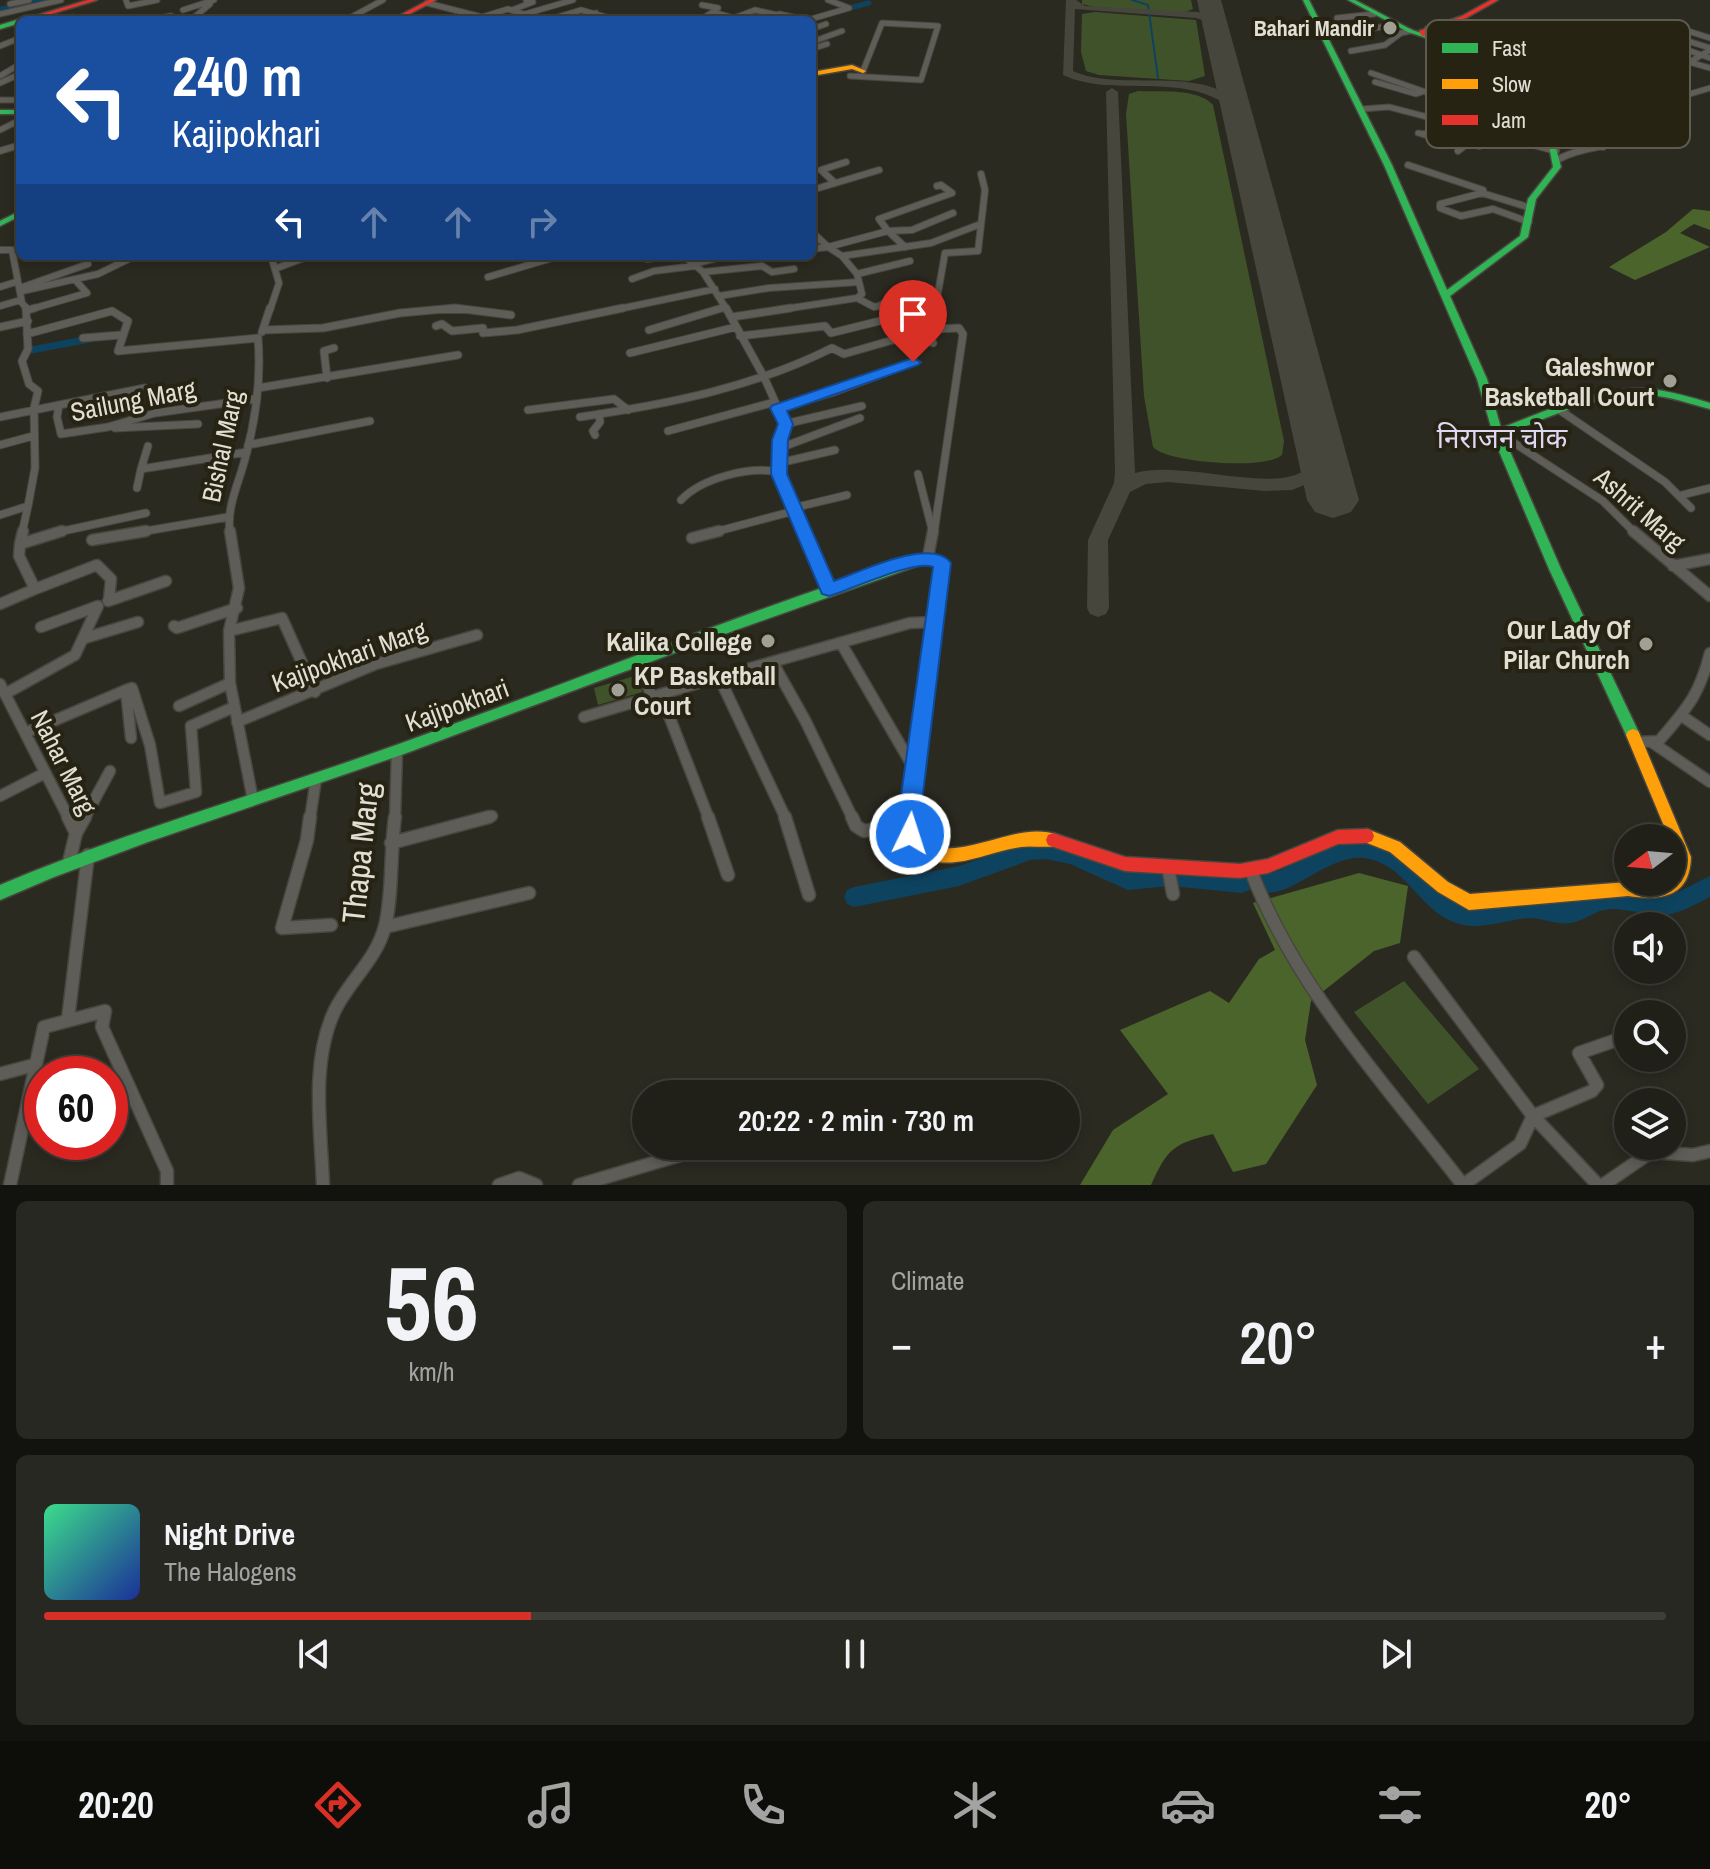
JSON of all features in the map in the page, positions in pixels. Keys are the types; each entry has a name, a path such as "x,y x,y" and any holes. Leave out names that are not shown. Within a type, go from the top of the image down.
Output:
{"main road":[{"path":"27,16 94,0"},
{"path":"928,557 942,563 910,822 916,850 928,857 971,855 1037,838 1060,841 1111,861 1139,867 1251,871 1285,861 1311,845 1333,838 1369,836 1398,851 1454,896 1469,902 1628,889 1650,892 1667,889 1679,880 1685,869 1684,857 1637,742 1555,569 1499,433 1482,379 1362,109 1306,0"},
{"path":"1351,0 1410,31 1426,32"},
{"path":"1456,20 1495,0"},
{"path":"402,16 430,2"},
{"path":"816,75 859,70"},
{"path":"1444,296 1524,237 1532,199 1557,167 1553,148"},
{"path":"1499,433 1591,396 1637,389 1667,392 1710,406"},
{"name":"Kajipokhari","path":"0,893 88,855 397,751 829,590 928,557"}],"street":[{"path":"10,4 29,0"},
{"path":"25,16 61,0"},
{"path":"126,0 128,6 157,0"},
{"path":"183,10 215,0"},
{"path":"196,16 215,0"},
{"path":"353,16 383,0"},
{"path":"486,16 533,2 526,0"},
{"path":"523,15 573,0"},
{"path":"816,17 849,8 828,0"},
{"path":"430,2 478,16"},
{"path":"775,16 790,4"},
{"path":"702,5 718,8 706,16"},
{"path":"499,6 527,16"},
{"path":"557,16 576,10 605,16"},
{"path":"739,16 755,10 788,16"},
{"path":"713,12 727,16"},
{"path":"589,16 596,13"},
{"path":"1337,18 1360,18 1374,14"},
{"path":"882,23 938,26 921,80 859,70 882,23"},
{"path":"816,28 826,24"},
{"path":"1367,29 1396,25"},
{"path":"816,39 842,31"},
{"path":"1351,51 1385,45 1401,33 1410,31"},
{"path":"1690,32 1710,38"},
{"path":"816,39 827,44 816,48"},
{"path":"1690,42 1710,49"},
{"path":"1690,61 1710,49"},
{"path":"1690,51 1710,58"},
{"path":"1690,62 1710,68"},
{"path":"1371,73 1418,87 1422,92"},
{"path":"1375,82 1416,94 1426,93"},
{"path":"1690,94 1710,88"},
{"path":"1362,109 1389,107 1426,117"},
{"path":"1418,133 1426,135"},
{"path":"1458,151 1462,148"},
{"path":"1531,148 1557,156 1606,148"},
{"path":"835,183 821,170 846,162"},
{"path":"1408,165 1466,183 1483,190 1482,193"},
{"path":"816,188 879,170"},
{"path":"928,557 934,548 963,334 959,328 936,329 932,324 945,253 978,251 985,190 981,174"},
{"path":"905,247 879,219 952,193 941,185 937,186"},
{"path":"1529,222 1493,209 1461,216 1440,208 1440,204 1482,193 1531,208"},
{"path":"816,248 858,236 888,231 895,233 927,225 953,213"},
{"path":"842,256 939,241 978,225"},
{"path":"732,317 857,298 862,294 858,278 842,256 816,237"},
{"path":"0,250 16,249 12,275 28,310 28,349 22,361 29,384 38,391 34,408 35,468 19,556 35,589"},
{"path":"0,287 89,277 126,260"},
{"path":"261,334 279,283 273,260"},
{"path":"277,268 298,260"},
{"path":"488,277 545,260"},
{"path":"688,260 703,272 717,292 777,405 785,424 779,467 829,590"},
{"path":"632,279 654,271 711,260"},
{"path":"436,326 442,324 452,331 478,327 483,328 483,333 517,330 717,292 858,278 910,261"},
{"path":"19,287 88,264"},
{"path":"703,272 762,266 772,272 794,269"},
{"path":"28,310 87,293 77,282"},
{"path":"874,307 916,285"},
{"path":"857,298 886,318"},
{"path":"0,306 21,300"},
{"path":"649,330 725,307"},
{"path":"27,334 112,311 127,319 118,351 323,328 400,313 455,308 511,315"},
{"path":"740,336 825,326 831,333 886,318 902,319 933,343"},
{"path":"0,327 28,321"},
{"path":"630,353 736,327"},
{"path":"580,417 695,398 764,377 832,348 844,354 921,332"},
{"name":"Bishal Marg","path":"253,800 230,683 229,631 237,608 239,588 228,517 248,449 261,334"},
{"path":"83,338 121,335"},
{"path":"327,378 324,351 334,348"},
{"name":"Sailung Marg","path":"0,417 59,405 60,434 108,427 155,413 327,378 458,355"},
{"path":"668,431 831,393 913,362"},
{"path":"59,405 145,388"},
{"path":"99,414 104,396"},
{"path":"528,410 614,399 628,410"},
{"path":"785,424 862,406"},
{"path":"1558,409 1682,495 1710,488"},
{"path":"595,435 593,431 600,422 599,414"},
{"path":"780,448 860,418"},
{"path":"141,469 370,421"},
{"path":"108,427 198,424"},
{"name":"Ashrit Marg","path":"1499,433 1603,501 1710,596"},
{"path":"0,445 33,436"},
{"path":"137,488 148,446"},
{"path":"681,500 692,488 835,450"},
{"path":"918,474 934,533"},
{"path":"692,538 847,495"},
{"path":"1682,495 1681,500 1691,508"},
{"path":"0,515 28,506"},
{"path":"20,544 57,532 146,513"},
{"path":"92,540 228,517"},
{"path":"1673,566 1710,559"},
{"path":"0,604 97,565 107,570 112,580 109,599"},
{"path":"41,627 109,599 166,581"},
{"path":"2,689 75,655 98,606"},
{"path":"174,626 199,623 237,608"},
{"path":"229,631 282,618 315,692"},
{"path":"85,638 138,622"},
{"path":"584,717 910,623 934,622"},
{"name":"Kajipokhari Marg","path":"237,722 376,664 477,635"},
{"path":"841,643 916,772"},
{"path":"1637,742 1659,741 1682,716 1702,685 1710,655"},
{"path":"638,661 657,696 719,845 728,875"},
{"path":"773,663 805,720 856,826 864,831 910,822"},
{"path":"719,677 779,802 796,845 809,895"},
{"path":"179,706 230,683"},
{"path":"25,733 132,688 155,757 160,803 196,792 191,726 234,707"},
{"name":"Nahar Marg","path":"2,689 76,833 69,862"},
{"path":"126,690 131,738"},
{"path":"1682,716 1710,735"},
{"path":"1653,743 1710,782"},
{"name":"Thapa Marg","path":"323,1185 320,1077 325,1033 336,1007 372,955 385,927 396,810 397,751"},
{"path":"76,833 110,771"},
{"path":"0,796 45,773"},
{"path":"316,779 307,840 282,928 331,925"},
{"path":"391,843 492,816"},
{"path":"68,1019 88,855"},
{"path":"1168,867 1173,894"},
{"path":"1251,871 1265,908 1315,993 1463,1185 1520,1144 1533,1116 1592,1091 1597,1085 1579,1053 1614,1041"},
{"path":"385,927 529,893"},
{"path":"1414,957 1533,1116 1600,1185 1651,1152 1693,1155 1710,1151"},
{"path":"36,1056 44,1027 105,1011 102,1027 167,1171 167,1185"},
{"path":"0,1074 24,1068"},
{"path":"10,1185 24,1115"},
{"path":"584,1184 664,1160"},
{"path":"499,1185 519,1178 536,1185"}],"green space":[{"path":"1082,0 1191,0 1193,9 1185,12 1094,7 1082,4"},
{"path":"1095,12 1196,20 1205,76 1189,81 1099,75 1086,71 1081,52 1082,14"},
{"path":"1138,91 1188,93 1213,105 1284,441 1282,455 1272,460 1237,463 1195,461 1162,453 1153,447 1144,396 1126,114 1129,94"},
{"path":"1693,209 1710,211 1710,230 1694,224 1680,233 1710,247 1635,280 1609,267 1666,232"},
{"name":"KP Basketball Court","path":"638,675 642,692 598,705 594,688"},
{"path":"1359,873 1408,886 1400,943 1374,951 1311,1001 1305,1040 1317,1085 1266,1164 1233,1172 1213,1134 1173,1149 1151,1185 1080,1185 1113,1130 1168,1094 1120,1030 1210,991 1229,1003 1259,959 1275,950 1253,903"},
{"path":"1404,981 1479,1069 1428,1104 1354,1012"}],"waterway":[{"path":"0,9 45,0"},
{"path":"1132,0 1148,5 1158,78"},
{"path":"842,10 869,3"},
{"path":"31,350 90,339"},
{"path":"1264,884 1288,877 1331,853 1356,848 1376,850 1393,857 1442,904 1470,918 1529,908 1571,913 1606,899 1663,905 1681,901 1710,886"},
{"path":"854,897 959,876 1030,851 1046,850 1072,855 1128,880 1170,876 1242,883"}],"taxiway":[{"path":"1071,0 1067,73 1085,81 1188,87 1224,97 1235,105"},
{"path":"1071,4 1083,9 1198,15 1215,23"},
{"path":"1098,608 1098,540 1124,483 1125,472 1112,92"},
{"path":"1122,488 1141,478 1168,475 1265,484 1292,483 1312,475 1322,456"}],"runway":[{"path":"1209,0 1333,500"}],"traffic: fast":[{"path":"1306,0 1388,165 1482,379 1501,444 1555,569 1633,735"},
{"path":"1351,0 1426,36"},
{"path":"0,27 16,22"},
{"path":"0,112 16,112"},
{"path":"1444,296 1524,237 1532,199 1557,167 1553,148"},
{"path":"0,224 16,215"},
{"path":"1499,433 1579,402 1626,392 1651,392 1710,406"},
{"path":"0,893 98,853 349,768 928,557 942,563 934,631"}],"traffic: slow":[{"path":"816,73 852,67 863,71"},
{"path":"934,631 910,829 916,850 935,856 952,856 1018,841 1053,840"},
{"path":"1367,836 1395,847 1443,887 1469,902 1667,888 1680,878 1684,857 1633,735"}],"traffic: jam":[{"path":"39,16 94,0"},
{"path":"402,16 433,0"},
{"path":"1455,20 1495,0"},
{"path":"1424,35 1422,31 1426,30"},
{"path":"1053,840 1125,864 1240,871 1268,866 1338,837 1367,836"}],"place":[{"name":"Bahari Mandir","path":"1390,28"},
{"name":"Galeshwor Basketball Court","path":"1670,381"},
{"name":"Kalika College","path":"768,641"},
{"name":"Our Lady Of Pilar Church","path":"1646,644"},
{"name":"KP Basketball Court","path":"618,690"}],"district":[{"name":"निराजन चोक","path":"1502,438"}],"route":[{"path":"910,834 910,810 942,563 928,557 910,561 829,590 779,474 780,440 785,424 778,408 831,393 913,362"}]}
